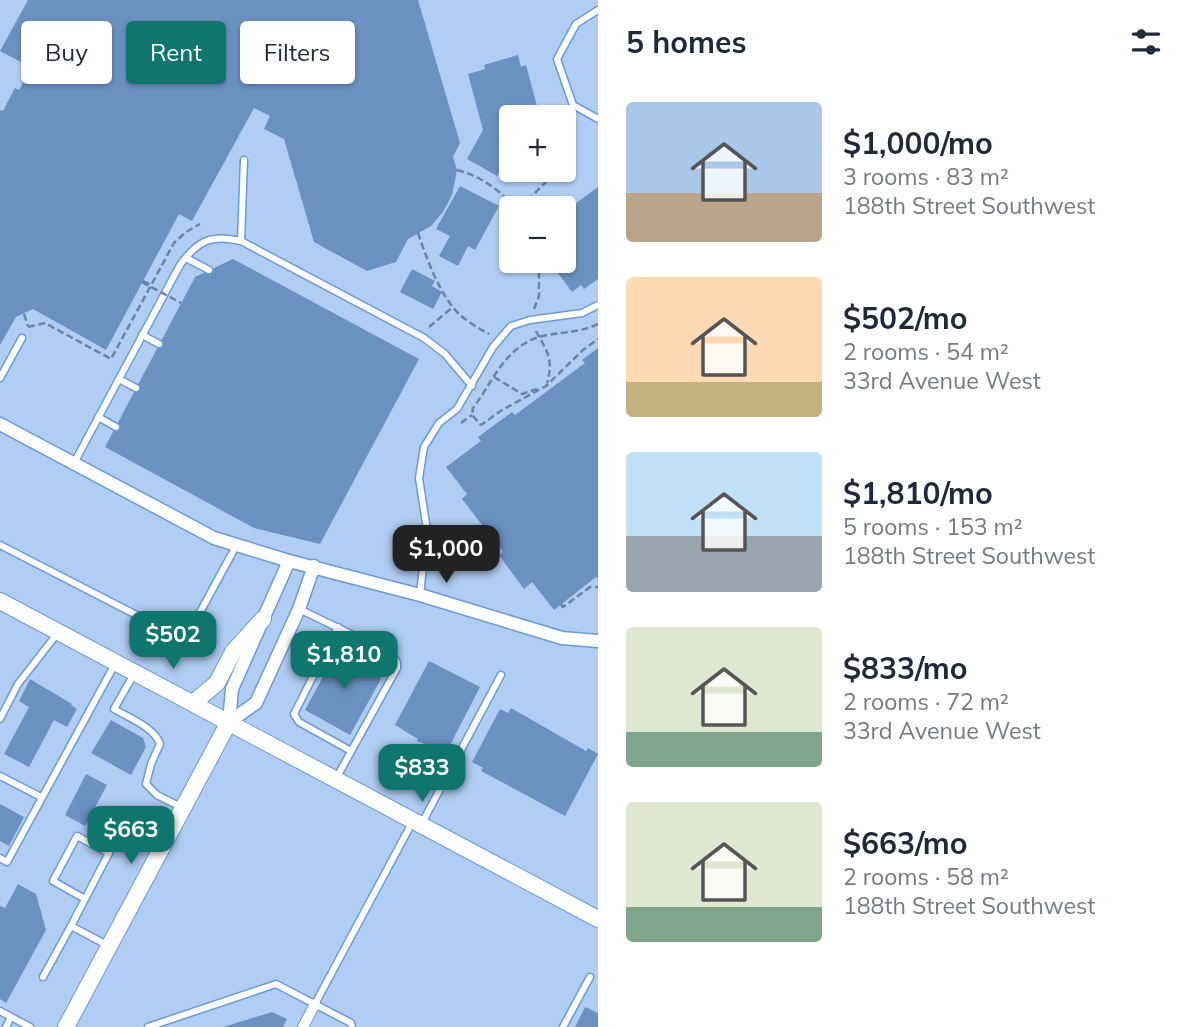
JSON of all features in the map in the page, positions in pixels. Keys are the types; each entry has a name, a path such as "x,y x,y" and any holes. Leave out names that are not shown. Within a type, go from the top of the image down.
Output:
{"street":[{"path":"0,425 202,532 236,546 420,595 562,638 598,641"},
{"path":"66,1027 229,722 232,689 289,561"},
{"path":"229,722 256,703 299,609 314,566"},
{"path":"0,601 598,919"},
{"path":"193,703 217,683 233,652 263,619"},
{"path":"303,1027 316,1004"}],"lane":[{"path":"598,10 576,24 557,59 573,106 598,119"},
{"path":"241,241 244,160"},
{"path":"74,463 186,258 206,240 222,236 241,241 424,338 445,354 472,386"},
{"path":"186,258 209,271"},
{"path":"420,595 427,530 419,478 424,447 439,423 457,409 493,346 511,327 530,320 582,313 598,305"},
{"path":"142,335 159,344"},
{"path":"0,378 22,338"},
{"path":"119,379 136,388"},
{"path":"98,417 116,427"},
{"path":"0,545 185,639 236,546"},
{"path":"299,609 386,651 394,656 398,663 336,779"},
{"path":"338,628 294,714 299,722 351,751"},
{"path":"0,719 18,684 59,631"},
{"path":"0,859 7,862 116,662"},
{"path":"135,673 114,709 158,737 160,744 146,784 157,795 183,808"},
{"path":"316,1004 501,675"},
{"path":"0,776 41,797"},
{"path":"43,978 71,926 109,853 77,836 53,881 85,899"},
{"path":"71,926 109,946"},
{"path":"562,1027 590,977"},
{"path":"148,1027 276,984 351,1023 352,1027"},
{"path":"0,1011 30,1027"},
{"path":"6,1027 11,1017"}],"path":[{"path":"457,170 471,173 504,196"},
{"path":"531,196 545,182"},
{"path":"28,327 45,323 111,359 174,243 200,224"},
{"path":"418,233 425,253 453,307 477,327 517,347"},
{"path":"151,285 143,281 181,303"},
{"path":"430,326 453,307"},
{"path":"597,325 576,333 540,337 517,347 503,362 472,408 472,415 481,425 546,386 598,339"},
{"path":"546,386 552,367 547,351"},
{"path":"494,377 522,394 546,386"},
{"path":"546,386 550,390"},
{"path":"461,423 472,415"},
{"path":"592,580 598,587"},
{"path":"561,604 563,607 590,587 598,587"}],"building":[{"path":"28,0 418,0 460,143 453,157 457,170 452,195 431,226 408,239 396,262 367,271 314,242 284,139 264,129 270,116 254,108 192,221 179,214 106,350 33,309 16,317 0,345 0,110 3,111 15,88 19,90 23,84 112,84 112,21 21,21 21,62 0,51"},
{"path":"518,55 521,67 526,65 537,105 499,105 497,176 467,159 483,130 468,74 485,69 484,65"},
{"path":"460,186 499,206 475,250 468,246 458,266 439,256 450,236 436,229"},
{"path":"598,187 598,279 584,289 581,285 572,292 558,273 576,273 576,203"},
{"path":"233,259 419,359 320,544 254,528 105,447 195,277"},
{"path":"412,269 435,281 432,286 442,292 433,309 400,292"},
{"path":"598,348 598,579 596,577 554,610 532,582 524,589 499,555 503,552 462,499 467,494 446,467 481,441 478,437 512,412 515,415 585,363 582,360"},
{"path":"344,641 357,648 352,658 372,669 376,668 381,679 350,735 305,710"},
{"path":"429,661 480,687 446,753 417,741 418,739 395,725"},
{"path":"30,679 77,709 67,727 54,720 29,767 4,754 29,707 19,701"},
{"path":"511,708 586,751 588,748 598,754 565,816 481,771 483,768 472,762 500,709 508,713"},
{"path":"111,720 143,738 146,747 131,775 91,753"},
{"path":"86,774 107,785 85,826 65,815"},
{"path":"0,804 24,817 9,846 0,841"},
{"path":"18,884 36,894 46,930 6,1003 0,999 0,906 5,908"},
{"path":"585,1007 598,1013 598,1027 575,1027"},
{"path":"272,1012 287,1019 283,1027 223,1027"}]}
